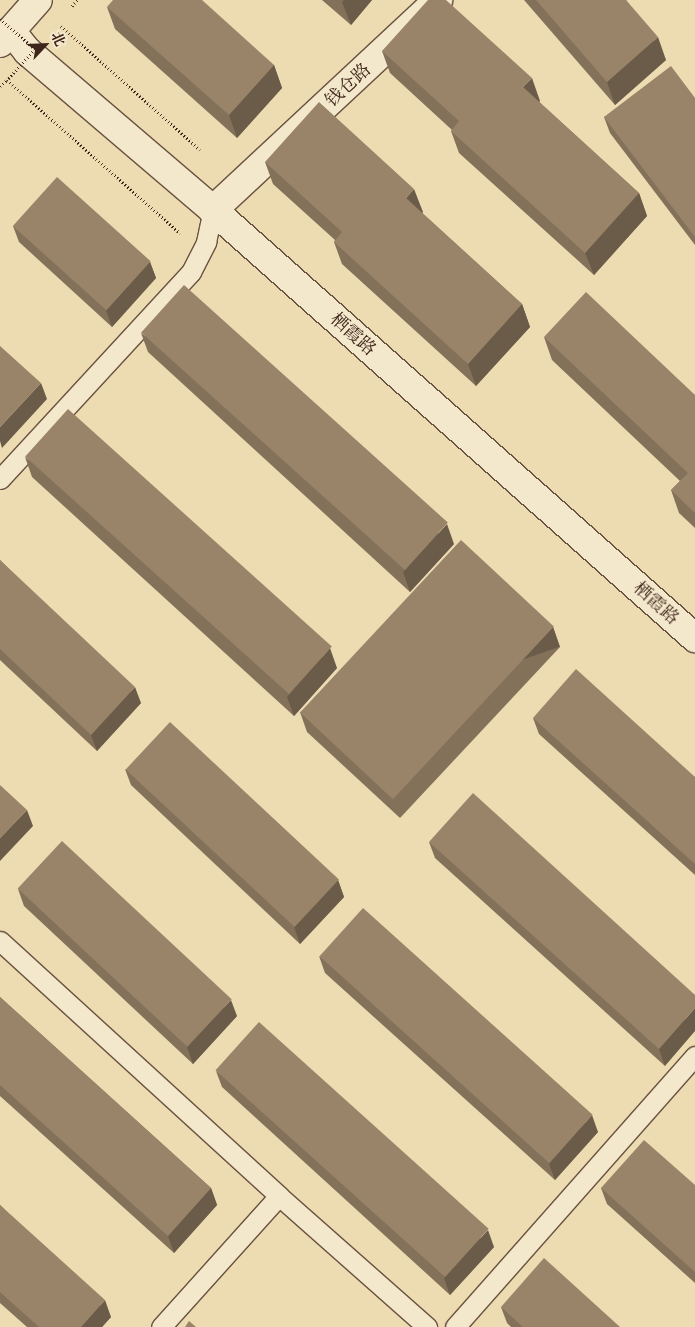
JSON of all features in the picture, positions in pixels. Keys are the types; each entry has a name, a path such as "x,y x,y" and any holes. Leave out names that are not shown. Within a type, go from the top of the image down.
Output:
{"street":[{"path":"4,31 38,0"},
{"name":"钱仓路","path":"213,210 438,0"},
{"name":"栖霞路","path":"4,31 213,210 695,638"}],"lane":[{"path":"0,479 191,272 206,242 213,210"},
{"path":"3,949 427,1327"},
{"path":"455,1327 695,1056"},
{"path":"161,1327 279,1196"}],"path":[{"path":"0,86 35,50 4,31"},
{"path":"7,80 180,233"}],"building":[{"path":"113,0 202,0 274,65 229,115 107,7"},
{"path":"428,0 446,0 532,78 523,87 639,193 585,253 451,131 459,121 382,51"},
{"path":"536,0 626,0 658,37 607,82"},
{"path":"671,66 695,98 695,237 604,117"},
{"path":"319,102 414,189 406,198 522,304 468,364 334,242 342,232 265,162"},
{"path":"57,177 151,261 106,310 13,226"},
{"path":"184,285 448,523 405,570 141,333"},
{"path":"586,292 695,395 695,513 671,490 688,473 544,337"},
{"path":"0,346 41,383 0,427"},
{"path":"68,409 332,647 289,694 25,457"},
{"path":"461,540 554,627 393,799 300,713"},
{"path":"0,560 135,687 91,735 0,649"},
{"path":"576,669 695,777 695,864 533,718"},
{"path":"170,722 339,880 295,927 126,770"},
{"path":"0,785 27,810 0,838"},
{"path":"473,793 695,995 695,1008 659,1049 429,842"},
{"path":"62,841 232,999 187,1047 18,889"},
{"path":"363,908 593,1115 549,1163 320,956"},
{"path":"0,997 211,1188 168,1236 0,1085"},
{"path":"259,1022 489,1229 445,1277 216,1070"},
{"path":"644,1140 695,1185 695,1272 601,1188"},
{"path":"0,1205 105,1300 81,1327 39,1327 0,1292"},
{"path":"544,1258 620,1327 523,1327 501,1307"},
{"path":"189,1321 196,1327 185,1327"}]}
